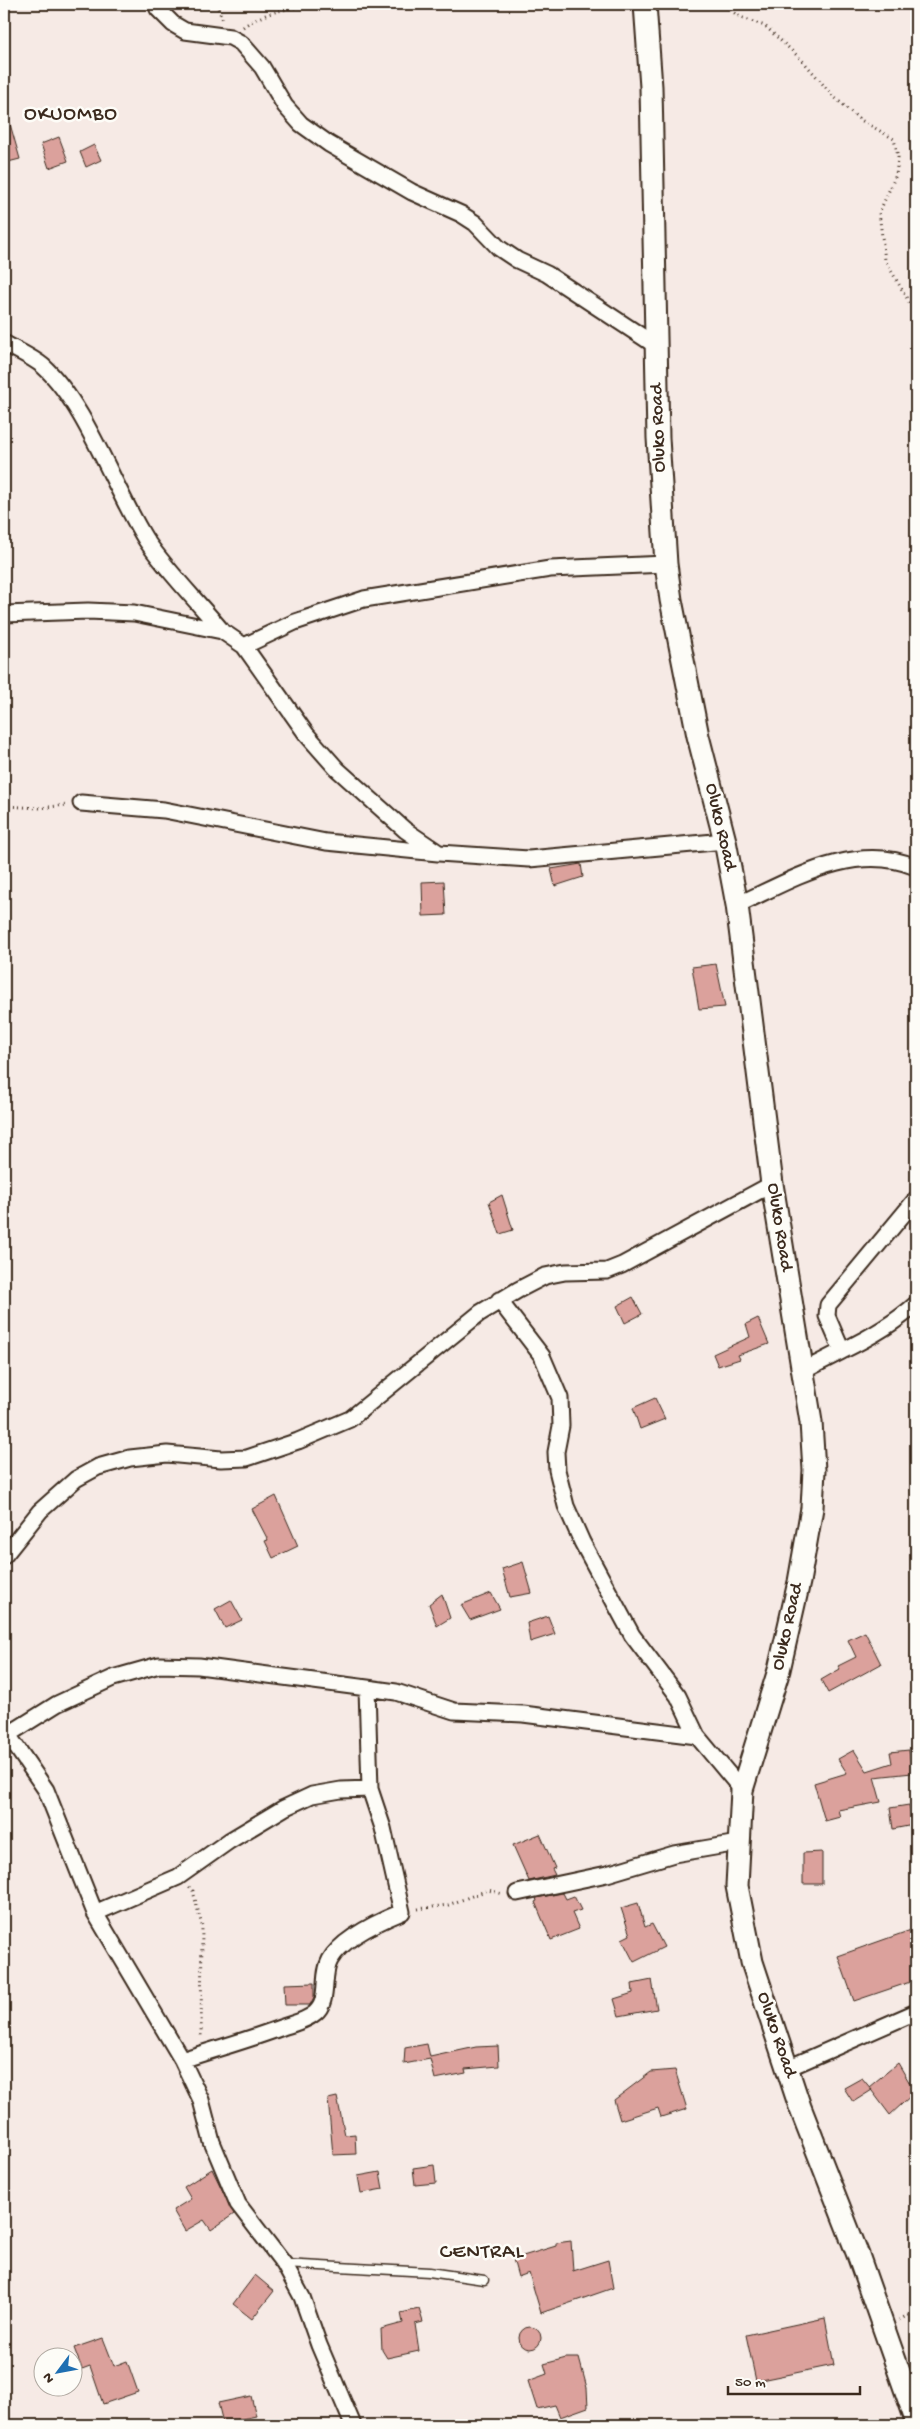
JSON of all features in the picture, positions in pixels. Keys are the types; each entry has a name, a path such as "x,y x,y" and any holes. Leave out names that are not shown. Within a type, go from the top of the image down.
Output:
{"main road":[{"name":"Oluko Road","path":"645,4 651,87 658,347 658,438 666,564 671,600 698,736 725,841 736,906 772,1184 811,1422 814,1470 812,1508 799,1582 778,1670 742,1790 737,1886 752,1962 824,2169 858,2255 916,2420"}],"street":[{"path":"156,4 158,9 173,24 185,31 230,37 241,43 253,55 285,106 302,124 329,144 412,192 461,214 475,223 499,248 517,260 547,274 658,347"},
{"path":"4,343 42,366 62,386 147,541 222,631 244,646 307,735 337,769 405,830 440,853"},
{"path":"244,646 295,622 364,599 550,569 666,564"},
{"path":"4,614 88,611 134,613 222,631"},
{"path":"81,803 164,810 326,842 529,859 725,841"},
{"path":"736,906 805,874 856,858 884,859 916,867"},
{"path":"4,1556 40,1511 76,1479 98,1467 130,1458 167,1454 247,1458 298,1441 350,1419 445,1341 499,1300 546,1276 565,1272 607,1271 622,1265 772,1184"},
{"path":"842,1351 827,1316 828,1305 916,1199"},
{"path":"499,1300 542,1356 560,1398 561,1426 556,1452 557,1470 566,1506 582,1542 632,1635 678,1696 697,1736 742,1790"},
{"path":"802,1371 897,1320 916,1304"},
{"path":"353,2425 319,2346 302,2297 284,2264 238,2204 212,2142 201,2100 182,2060 95,1913 46,1790 6,1732 57,1704 113,1678 160,1665 199,1666 396,1692 454,1711 522,1714 697,1736"},
{"path":"182,2060 274,2030 315,2013 323,2002 325,1975 330,1959 343,1946 375,1924 402,1912 383,1828 370,1789 367,1688"},
{"path":"95,1913 178,1877 229,1841 284,1808 312,1795 341,1790 370,1789"},
{"path":"517,1893 607,1874 674,1854 738,1843"},
{"path":"788,2068 916,2012"}],"lane":[{"path":"284,2264 429,2272 484,2280"}],"path":[{"path":"216,4 230,37 253,19 298,6 328,4"},
{"path":"722,4 740,17 765,26 804,62 833,96 860,119 894,139 898,157 896,175 879,213 885,260 916,314"},
{"path":"4,806 40,808 81,803"},
{"path":"178,1877 193,1891 202,1926 201,2053"},
{"path":"402,1912 448,1905 488,1890 501,1894 517,1893"}],"building":[{"path":"8,117 20,159 4,163 4,118"},
{"path":"59,137 68,161 49,168 41,144"},
{"path":"94,145 101,160 86,167 80,152"},
{"path":"581,864 583,877 555,886 551,869"},
{"path":"444,881 446,915 423,916 422,882"},
{"path":"716,964 725,1007 699,1009 692,967"},
{"path":"502,1195 513,1230 500,1234 489,1202"},
{"path":"633,1297 642,1314 625,1323 617,1306"},
{"path":"758,1318 769,1344 738,1355 740,1359 718,1366 713,1354 750,1337 746,1324"},
{"path":"655,1398 665,1419 640,1429 633,1408"},
{"path":"276,1496 298,1546 273,1558 265,1541 268,1540 252,1509"},
{"path":"523,1562 532,1593 510,1597 502,1569"},
{"path":"491,1593 500,1609 470,1620 461,1605"},
{"path":"442,1594 450,1618 437,1626 429,1604"},
{"path":"231,1600 242,1620 225,1628 215,1609"},
{"path":"548,1616 555,1634 530,1642 527,1623"},
{"path":"865,1632 881,1664 828,1693 821,1680 840,1669 838,1666 856,1657 848,1640"},
{"path":"854,1750 867,1771 892,1763 890,1752 909,1750 912,1773 874,1777 881,1802 838,1810 840,1817 825,1821 814,1783 847,1773 838,1759"},
{"path":"909,1805 913,1825 893,1829 890,1808"},
{"path":"540,1834 555,1868 552,1869 555,1875 529,1881 513,1845"},
{"path":"822,1852 822,1884 803,1884 803,1853"},
{"path":"563,1893 566,1899 574,1896 581,1910 572,1913 579,1929 551,1940 535,1902 537,1901 536,1898"},
{"path":"638,1903 645,1927 652,1924 664,1947 634,1962 622,1939 630,1935 621,1908"},
{"path":"911,1930 916,1946 916,1980 854,2001 838,1956"},
{"path":"652,1980 657,2009 619,2016 614,1999 633,1993 632,1984"},
{"path":"314,1983 314,1997 310,2005 285,2005 284,1984"},
{"path":"427,2044 430,2057 476,2047 498,2046 499,2066 465,2069 466,2073 435,2079 430,2059 404,2064 405,2048"},
{"path":"898,2063 915,2092 890,2115 869,2087"},
{"path":"675,2070 687,2109 661,2117 658,2108 620,2120 614,2100 651,2072"},
{"path":"862,2078 872,2090 853,2102 844,2088"},
{"path":"337,2097 345,2135 355,2134 356,2154 333,2155 328,2099"},
{"path":"434,2165 436,2183 415,2185 413,2168"},
{"path":"212,2169 234,2214 211,2230 204,2220 185,2231 173,2210 191,2199 184,2187"},
{"path":"380,2172 383,2189 361,2193 358,2176"},
{"path":"571,2241 573,2271 608,2260 613,2288 541,2313 529,2273 518,2277 513,2259 556,2246 556,2243"},
{"path":"255,2275 274,2291 252,2319 233,2304"},
{"path":"419,2309 423,2322 415,2324 419,2351 387,2358 382,2350 381,2329 403,2323 401,2313"},
{"path":"825,2318 834,2365 756,2381 746,2335"},
{"path":"530,2327 538,2330 541,2338 538,2346 530,2349 522,2346 519,2338 522,2330"},
{"path":"103,2338 114,2366 127,2361 138,2392 103,2404 90,2366 82,2369 82,2346 80,2346"},
{"path":"566,2358 579,2358 587,2388 588,2407 560,2417 555,2405 537,2409 528,2381 547,2374 544,2364"},
{"path":"251,2396 256,2416 223,2423 218,2403"}],"district":[{"name":"OKUOMBO","path":"71,115"},
{"name":"CENTRAL","path":"482,2253"}]}
